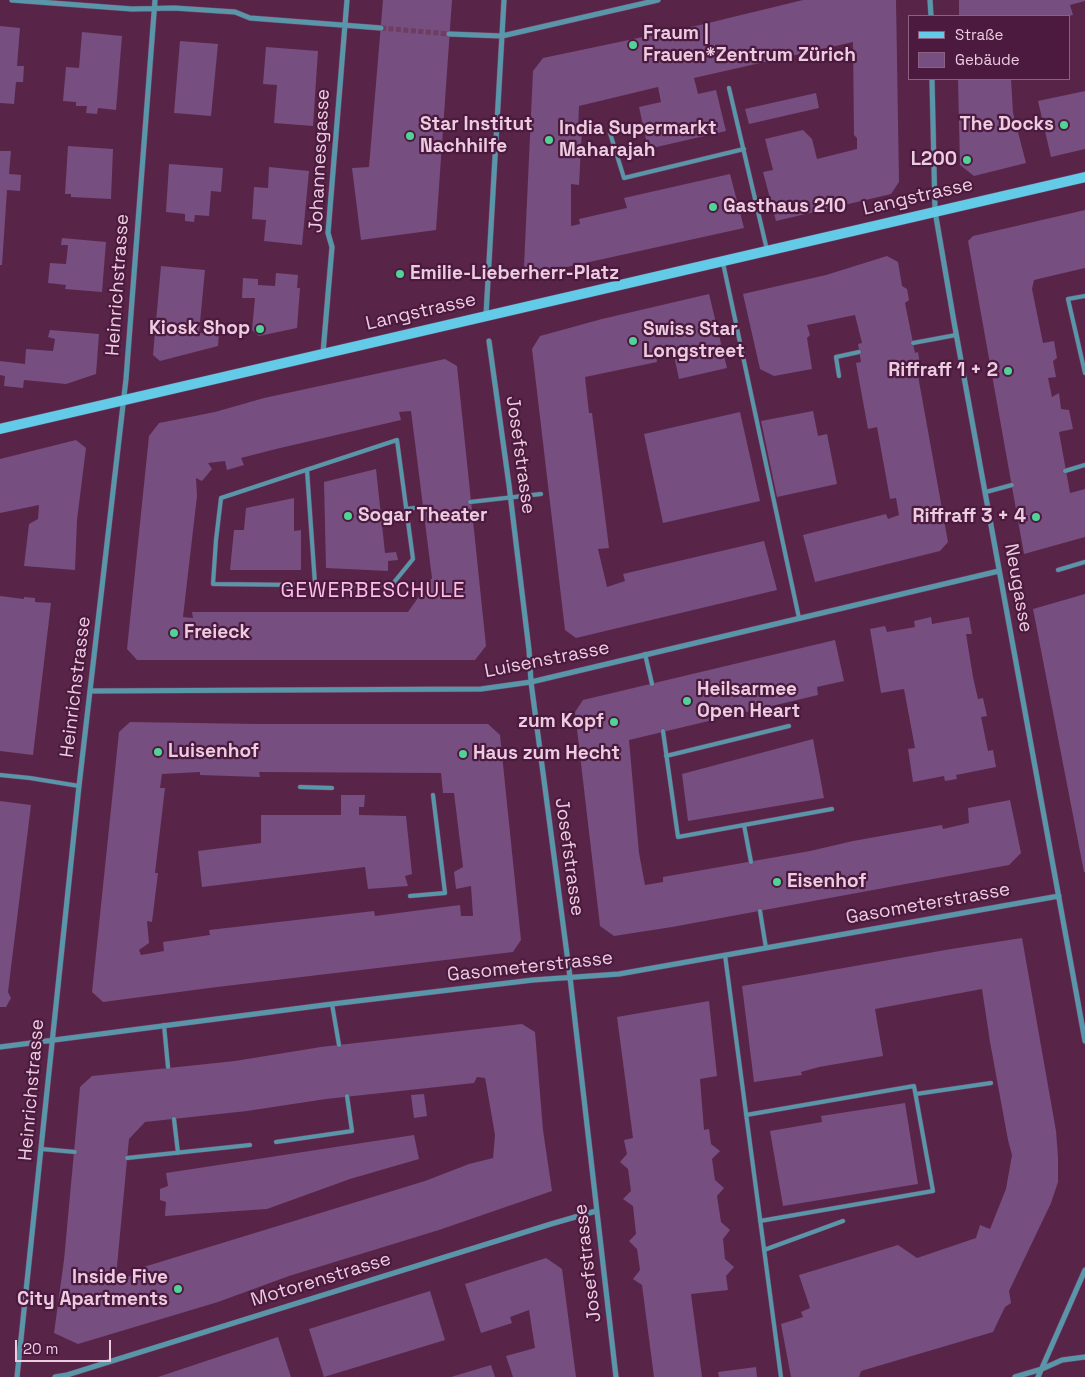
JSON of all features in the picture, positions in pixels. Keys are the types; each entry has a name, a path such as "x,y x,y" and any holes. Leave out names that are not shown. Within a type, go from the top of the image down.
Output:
{"street":[{"path":"12,0 132,9 154,8 235,12 250,18 380,28"},
{"name":"Heinrichstrasse","path":"17,1377 42,1149 51,1039 124,400 155,0"},
{"name":"Johannesgasse","path":"323,353 332,247 328,233 347,0"},
{"path":"486,315 504,0"},
{"path":"449,34 502,36 658,0"},
{"path":"930,0 931,15"},
{"name":"Neugasse","path":"932,80 936,211 956,335 1085,1041"},
{"name":"Langstrasse","path":"0,429 1085,177"},
{"name":"Josefstrasse","path":"489,341 511,498 529,650 530,682 570,977 616,1377"},
{"name":"Luisenstrasse","path":"91,691 481,689 530,682 999,571"},
{"name":"Gasometerstrasse","path":"0,1047 332,1004 570,977 619,974 1059,896"},
{"name":"Motorenstrasse","path":"55,1377 542,1226 596,1211"},
{"path":"1038,1377 1085,1270"},
{"path":"1015,1377 1042,1369 1062,1360 1085,1357"}],"lane":[{"path":"729,88 767,250"},
{"path":"610,134 624,178 744,149"},
{"path":"722,261 799,618"},
{"path":"1085,296 1068,299 1085,373"},
{"path":"913,342 956,335"},
{"path":"839,376 836,357 859,352"},
{"path":"397,440 406,509 413,559 391,586 213,584 221,498 397,440"},
{"path":"1065,472 1085,465"},
{"path":"307,470 315,584"},
{"path":"986,492 1012,485"},
{"path":"470,502 542,494"},
{"path":"406,509 423,507"},
{"path":"1058,570 1085,562"},
{"path":"645,654 652,684"},
{"path":"666,756 788,726"},
{"path":"663,732 678,838 832,809"},
{"path":"0,775 79,786"},
{"path":"300,787 332,788"},
{"path":"410,896 445,893 433,795"},
{"path":"744,825 751,862"},
{"path":"760,911 766,948"},
{"path":"724,955 781,1377"},
{"path":"332,1004 339,1045"},
{"path":"164,1025 168,1068"},
{"path":"916,1094 990,1083"},
{"path":"746,1115 914,1086 933,1191 760,1221"},
{"path":"276,1142 352,1131 347,1096"},
{"path":"174,1119 178,1152"},
{"path":"127,1158 250,1145"},
{"path":"42,1149 75,1152"},
{"path":"764,1250 843,1221"}],"building":[{"path":"383,0 452,0 436,230 361,240 352,168 369,167"},
{"path":"803,0 896,0 899,182 891,194 776,221 763,172 773,170 765,139 803,130 812,139 817,159 857,149 857,138 854,135 853,42 694,78 698,94 716,90 726,131 648,149 639,107 661,102 658,87 579,106 578,129 582,129 579,185 571,184 571,226 580,224 579,219 627,208 624,198 730,174 744,228 535,274 524,266 533,71 543,58 700,25"},
{"path":"959,0 1085,0 1070,5 1073,15 1070,16 959,15"},
{"path":"0,26 20,28 17,66 24,66 23,82 16,82 14,104 0,103"},
{"path":"82,32 122,36 116,110 98,108 97,114 86,113 87,106 76,106 76,102 63,101 66,67 79,68"},
{"path":"180,41 218,44 211,116 174,113"},
{"path":"266,47 318,51 313,126 274,123 277,85 263,84"},
{"path":"958,80 1011,80 1013,113 1026,163 974,176 960,165"},
{"name":"The Docks","path":"1085,91 1085,149 1051,157 1038,101"},
{"path":"816,93 819,108 749,124 745,109"},
{"path":"68,146 113,149 111,199 71,197 71,194 65,194"},
{"path":"0,151 11,151 9,174 21,175 20,191 7,190 2,265 0,265"},
{"path":"169,164 223,168 221,192 211,191 209,216 195,215 194,222 185,221 185,214 166,212"},
{"path":"269,167 309,171 302,245 264,241 266,220 252,219 254,187 268,188"},
{"path":"1085,210 1085,268 1034,280 1032,289 1043,343 1054,341 1057,358 1053,361 1056,377 1048,378 1052,397 1059,393 1061,409 1069,410 1073,429 1059,432 1070,493 1085,489 1085,537 1024,554 968,241 973,236"},
{"path":"62,238 106,242 102,292 65,289 66,285 48,283 50,263 66,264 68,245 61,245"},
{"path":"887,256 898,262 902,286 907,289 909,300 905,303 915,353 918,352 921,370 917,370 948,542 940,551 815,582 803,535 886,514 888,519 899,515 896,498 890,499 877,427 868,429 856,363 861,362 858,344 862,343 855,315 807,325 810,335 807,338 812,369 774,376 760,369 743,294 826,275"},
{"path":"161,266 205,270 199,333 219,333 218,346 160,361 153,355"},
{"path":"276,273 298,275 297,288 300,288 297,328 259,336 252,330 255,298 242,298 243,278 258,279 258,285 275,286"},
{"path":"709,294 727,368 679,379 673,351 656,355 657,362 585,377 589,413 592,413 609,548 598,549 607,587 625,581 623,574 764,541 777,590 576,638 565,630 532,349 540,336 602,319"},
{"path":"50,330 99,334 96,374 66,384 24,380 23,388 4,386 5,376 0,375 0,361 25,364 26,349 53,351 55,339 48,337"},
{"path":"445,359 457,366 486,646 475,660 137,660 127,649 149,436 159,423 215,412 264,398","holes":["411,411 432,578 408,612 192,612 193,618 183,617 197,496 196,478 202,481 212,469 208,463 225,461 227,470 244,465 241,458 401,420 399,412"]},
{"path":"813,411 818,436 827,434 837,484 777,497 761,421"},
{"path":"740,412 760,501 663,523 644,434"},
{"path":"76,440 86,448 77,520 75,570 24,566 29,524 38,519 39,505 0,513 0,459"},
{"path":"376,469 385,553 396,552 398,560 388,561 388,571 326,568 324,482"},
{"path":"294,498 294,531 301,530 301,570 230,570 234,530 244,530 246,508"},
{"path":"1085,594 1085,872 1084,872 1033,609"},
{"path":"0,596 24,599 24,597 35,598 35,602 51,603 33,755 0,751"},
{"path":"931,617 932,624 969,617 972,634 966,634 973,677 978,699 983,698 987,716 981,717 988,751 993,750 996,767 956,775 957,779 945,781 944,776 913,782 908,749 915,748 904,689 881,693 870,629 885,626 887,632 915,627 914,621"},
{"path":"835,640 844,681 817,687 818,695 629,740 639,853 645,885 663,882 663,877 942,825 943,829 969,823 968,808 1010,800 1021,853 1009,865 672,927 614,936 600,926 575,712 583,700"},
{"path":"130,722 488,724 500,735 521,940 513,952 103,1002 92,992 119,732","holes":["200,772 200,775 260,777 259,772 441,773 443,793 454,793 463,867 454,872 456,889 471,886 473,916 461,916 460,905 375,916 374,911 209,930 210,935 163,942 164,951 141,955 139,950 149,943 147,921 152,922 158,873 155,873 165,788 160,788 162,774"]},
{"path":"813,739 824,798 688,821 682,774"},
{"path":"341,795 365,795 364,807 359,807 359,815 406,816 412,874 405,876 408,886 368,889 365,867 202,887 198,851 261,843 261,815 341,815"},
{"path":"0,801 31,805 8,992 11,998 6,1007 0,1007"},
{"path":"1022,938 1056,1131 1058,1182 1051,1203 1009,1291 1011,1303 1005,1307 993,1332 861,1371 859,1377 791,1377 781,1324 803,1317 801,1312 810,1308 799,1275 898,1245 917,1258 976,1238 980,1225 990,1229 1006,1189 1012,1155 990,1042 982,989 875,1009 883,1056 819,1067 801,1072 802,1075 754,1082 742,986"},
{"path":"709,1001 717,1076 700,1079 704,1130 709,1129 711,1144 720,1151 712,1159 715,1180 724,1188 717,1196 721,1222 730,1230 723,1239 725,1259 734,1267 726,1276 728,1290 691,1294 702,1377 654,1377 642,1285 633,1279 640,1270 637,1249 629,1241 636,1234 633,1206 623,1199 631,1191 628,1169 620,1162 627,1154 624,1140 633,1138 617,1017"},
{"path":"522,1024 535,1032 543,1130 552,1191 439,1230 289,1276 218,1302 78,1344 54,1333 64,1260 80,1087 92,1076 235,1061 321,1047","holes":["477,1077 485,1078 495,1135 493,1158 469,1164 425,1181 137,1269 132,1275 117,1282 129,1139 145,1122 247,1111 326,1099 474,1083"]},
{"path":"424,1094 427,1116 414,1118 411,1095"},
{"path":"905,1103 918,1184 783,1206 770,1131 822,1122 821,1116"},
{"path":"414,1135 419,1159 350,1179 267,1209 165,1216 166,1202 160,1200 160,1189 168,1186 166,1173"},
{"path":"546,1258 562,1269 576,1377 513,1377 506,1356 535,1348 529,1310 510,1317 512,1323 481,1333 465,1284"},
{"path":"430,1291 445,1340 324,1377 309,1329"},
{"path":"278,1337 291,1377 158,1377"},
{"path":"491,1365 495,1377 451,1377"},
{"path":"756,1367 757,1377 719,1377 718,1372"}],"tunnel":[{"path":"381,28 449,34"}],"place":[{"name":"Fraum | Frauen*Zentrum Zürich","path":"633,45"},
{"name":"The Docks","path":"1064,125"},
{"name":"Star Institut Nachhilfe","path":"410,136"},
{"name":"India Supermarkt Maharajah","path":"549,140"},
{"name":"L200","path":"967,160"},
{"name":"Gasthaus 210","path":"713,207"},
{"name":"Emilie-Lieberherr-Platz","path":"400,274"},
{"name":"Kiosk Shop","path":"260,329"},
{"name":"Swiss Star Longstreet","path":"633,341"},
{"name":"Riffraff 1 + 2","path":"1008,371"},
{"name":"Sogar Theater","path":"348,516"},
{"name":"Riffraff 3 + 4","path":"1036,517"},
{"name":"Freieck","path":"174,633"},
{"name":"Heilsarmee Open Heart","path":"687,701"},
{"name":"zum Kopf","path":"614,722"},
{"name":"Luisenhof","path":"158,752"},
{"name":"Haus zum Hecht","path":"463,754"},
{"name":"Eisenhof","path":"777,882"},
{"name":"Inside Five City Apartments","path":"178,1289"}],"district":[{"name":"GEWERBESCHULE","path":"373,591"}]}
